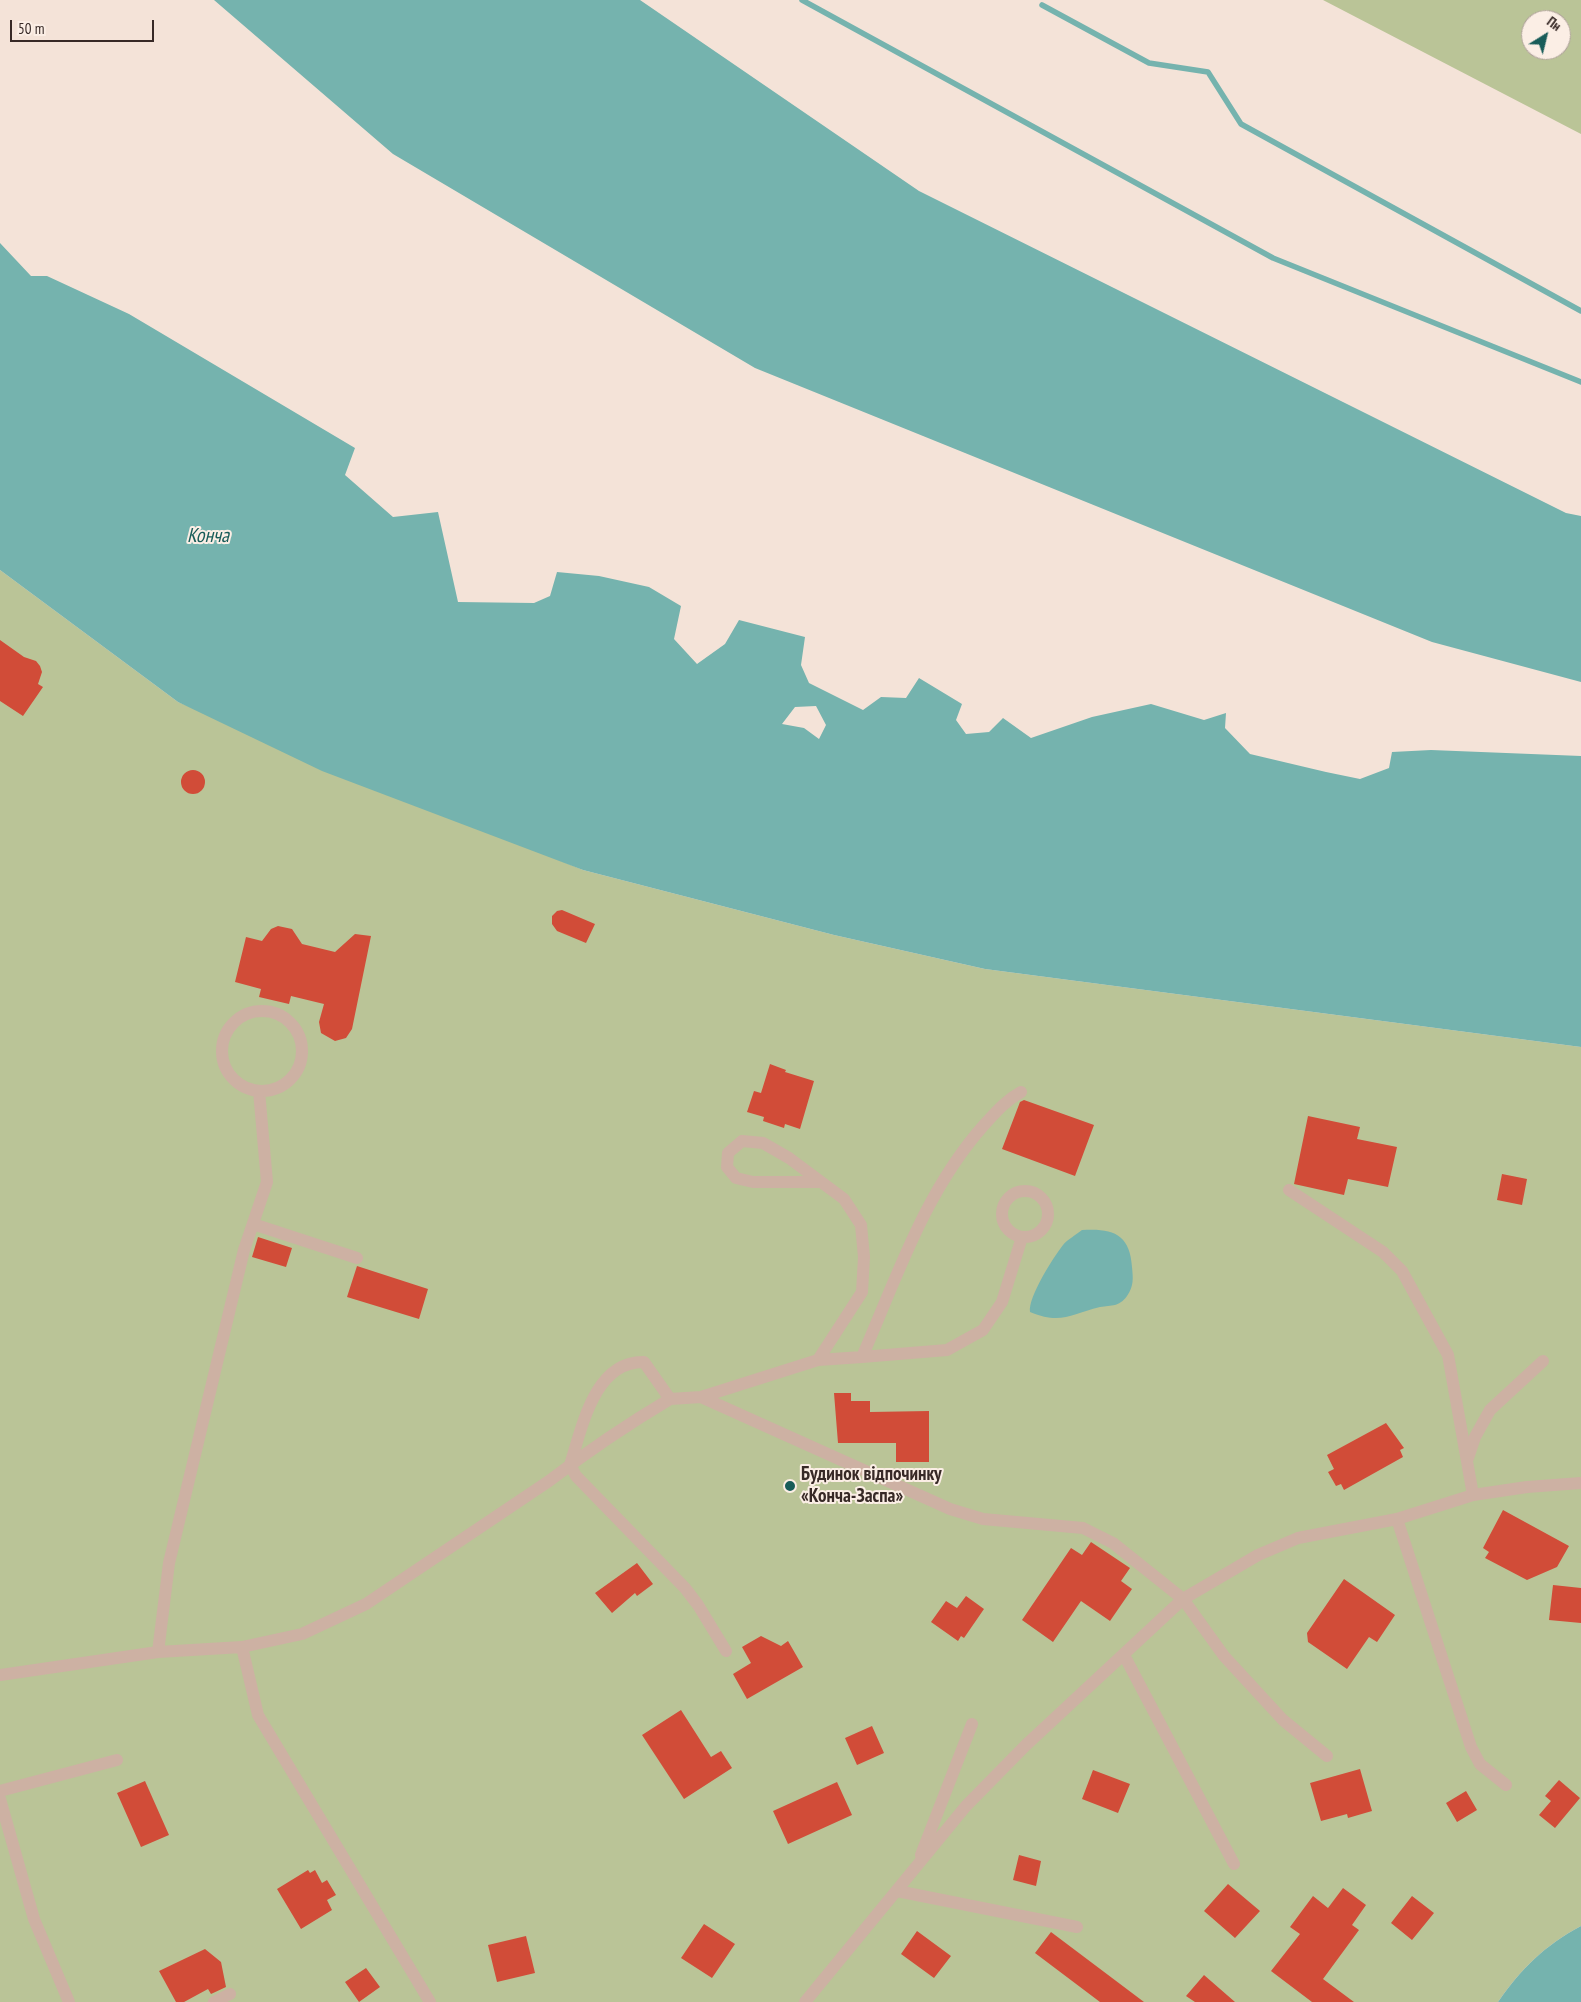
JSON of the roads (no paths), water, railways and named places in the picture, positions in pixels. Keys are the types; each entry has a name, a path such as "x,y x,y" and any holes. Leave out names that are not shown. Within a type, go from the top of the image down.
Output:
{"street":[{"path":"269,1011 281,1015 292,1023 299,1034 303,1047 302,1060 297,1072 289,1082 278,1089 259,1092 239,1085 229,1076 223,1063 221,1050 224,1036 231,1024 248,1014 269,1011"},
{"path":"158,1652 169,1564 244,1250 267,1182 259,1092"},
{"path":"862,1356 933,1195 962,1149 1006,1100 1021,1092"},
{"path":"818,1360 862,1292 864,1257 862,1225 844,1199 789,1158 763,1143 742,1141 728,1153 727,1167 736,1178 753,1182 820,1182"},
{"path":"1289,1190 1383,1252 1402,1272 1448,1355 1473,1495"},
{"path":"253,1224 357,1258"},
{"path":"0,1675 158,1652 242,1647 302,1634 366,1604 631,1422 670,1399 701,1397 818,1360 947,1350 983,1330 1002,1302 1022,1237"},
{"path":"1467,1461 1475,1437 1490,1410 1542,1361"},
{"path":"670,1399 644,1362 633,1362 604,1380 588,1409 570,1465 576,1476 685,1588 698,1605 726,1651"},
{"path":"701,1397 950,1509 983,1519 1083,1528 1113,1543 1183,1599 1224,1656 1283,1720 1327,1756"},
{"path":"805,2002 966,1806 1026,1745 1183,1599 1258,1555 1298,1538 1397,1518 1473,1495 1527,1487 1581,1483"},
{"path":"1397,1518 1472,1747 1480,1764 1506,1785"},
{"path":"242,1647 258,1715 430,2002"},
{"path":"1124,1655 1234,1864"},
{"path":"917,1864 972,1724"},
{"path":"0,1791 117,1760"},
{"path":"0,1798 34,1918 69,2002"},
{"path":"897,1891 1077,1927"},
{"path":"214,2002 230,1994"}],"water":[{"path":"214,0 640,0 919,191 1566,513 1581,516 1581,682 1432,642 755,368 393,154"},
{"name":"Конча","path":"0,243 31,276 47,276 129,314 355,448 345,475 393,517 438,512 458,602 534,603 550,596 557,572 599,576 649,587 681,606 674,639 697,664 725,644 739,620 805,637 801,665 809,683 863,710 881,697 906,698 919,678 962,704 956,720 966,734 989,732 1003,718 1031,738 1092,717 1151,704 1204,720 1226,713 1225,728 1250,754 1360,779 1389,768 1392,752 1431,750 1581,756 1581,1047 985,969 834,935 583,870 322,771 178,702 0,570","holes":["816,706 826,725 819,739 804,728 782,724 795,707"]},
{"path":"1082,1230 1111,1232 1118,1235 1128,1247 1133,1275 1132,1285 1127,1296 1115,1305 1100,1307 1066,1317 1050,1318 1030,1312 1033,1297 1053,1259 1065,1243"},
{"path":"1581,1926 1581,2002 1498,2002 1525,1968 1545,1950"}],"waterway":[{"path":"802,0 1273,258 1581,382"},
{"path":"1042,5 1149,63 1208,72 1241,124 1581,311"}],"place":[{"name":"Будинок відпочинку «Конча-Заспа»","path":"790,1486"}]}
